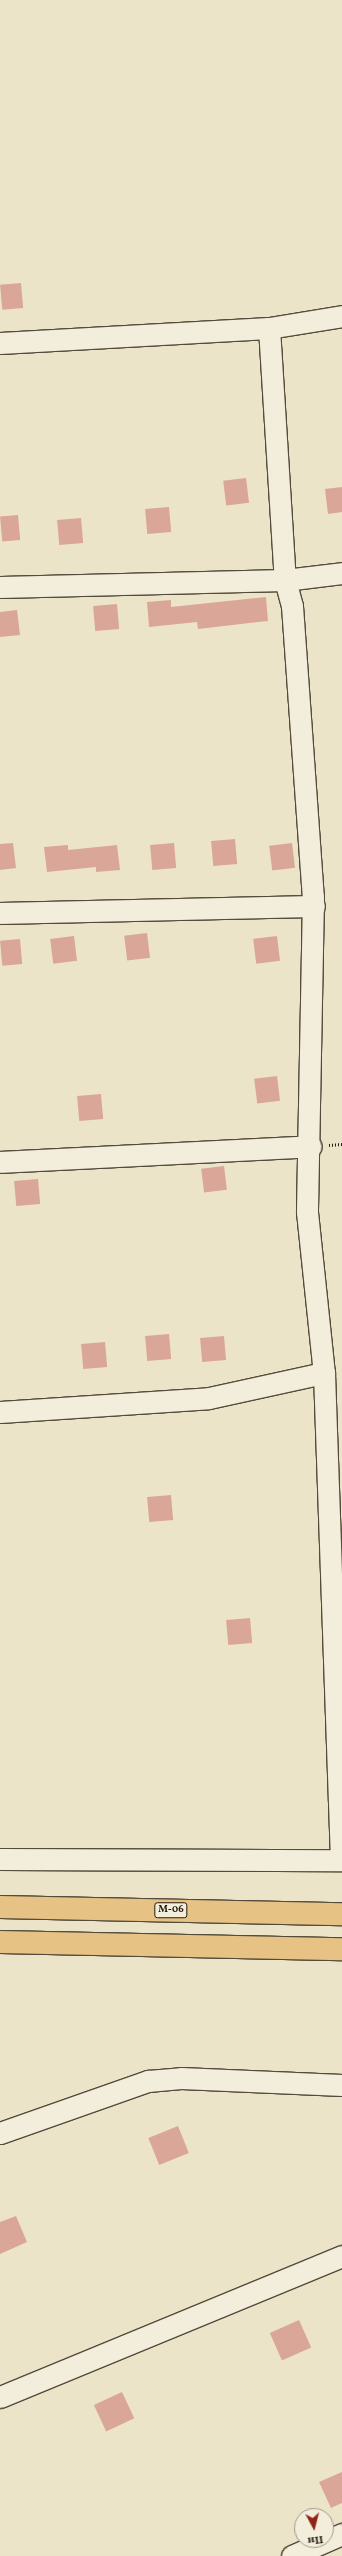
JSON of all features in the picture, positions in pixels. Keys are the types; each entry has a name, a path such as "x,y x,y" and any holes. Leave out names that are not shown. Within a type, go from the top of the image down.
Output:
{"highway":[{"name":"М-06","path":"0,1907 342,1914"},
{"path":"0,1942 342,1948"}],"street":[{"path":"0,343 269,328 342,316"},
{"path":"0,1859 341,1860 324,1373 307,1212 311,1146 314,906 292,606 285,580 269,328"},
{"path":"0,587 285,580 342,573"},
{"path":"0,913 314,906"},
{"path":"0,1162 311,1146"},
{"path":"0,1412 209,1398 324,1373"},
{"path":"0,2133 148,2081 181,2078 342,2085"},
{"path":"0,2397 342,2256"},
{"path":"292,2556 342,2534"}],"building":[{"path":"21,283 23,308 2,310 0,285"},
{"path":"246,478 249,503 226,506 223,481"},
{"path":"342,487 342,512 328,514 325,489"},
{"path":"169,507 171,532 147,534 145,509"},
{"path":"18,515 20,540 2,541 0,517"},
{"path":"81,518 83,543 59,545 57,520"},
{"path":"266,597 268,621 198,629 197,622 149,627 147,602 171,600 171,607"},
{"path":"117,604 119,629 95,631 93,606"},
{"path":"17,610 20,635 0,637 0,612"},
{"path":"235,839 237,864 213,866 211,841"},
{"path":"13,843 16,868 0,870 0,844"},
{"path":"174,843 176,868 152,870 150,845"},
{"path":"292,843 295,868 272,871 269,846"},
{"path":"68,845 68,850 117,845 120,870 96,872 96,867 47,872 44,847"},
{"path":"147,933 150,958 127,961 124,936"},
{"path":"74,936 77,961 53,964 50,939"},
{"path":"277,936 280,961 256,964 253,939"},
{"path":"20,939 22,964 2,966 0,941"},
{"path":"277,1076 280,1101 257,1104 254,1079"},
{"path":"101,1094 103,1119 79,1121 77,1096"},
{"path":"224,1166 227,1190 204,1193 201,1169"},
{"path":"38,1179 40,1204 16,1206 14,1181"},
{"path":"169,1334 171,1359 147,1361 145,1336"},
{"path":"224,1336 226,1360 202,1362 200,1338"},
{"path":"105,1342 107,1367 83,1369 81,1344"},
{"path":"171,1495 173,1520 149,1522 147,1497"},
{"path":"250,1618 252,1643 228,1645 226,1620"},
{"path":"178,2126 189,2153 159,2165 148,2138"},
{"path":"16,2216 27,2242 0,2254 0,2222"},
{"path":"299,2320 311,2347 282,2360 270,2333"},
{"path":"122,2392 134,2418 106,2431 94,2405"},
{"path":"342,2472 342,2503 331,2508 319,2482"}]}
